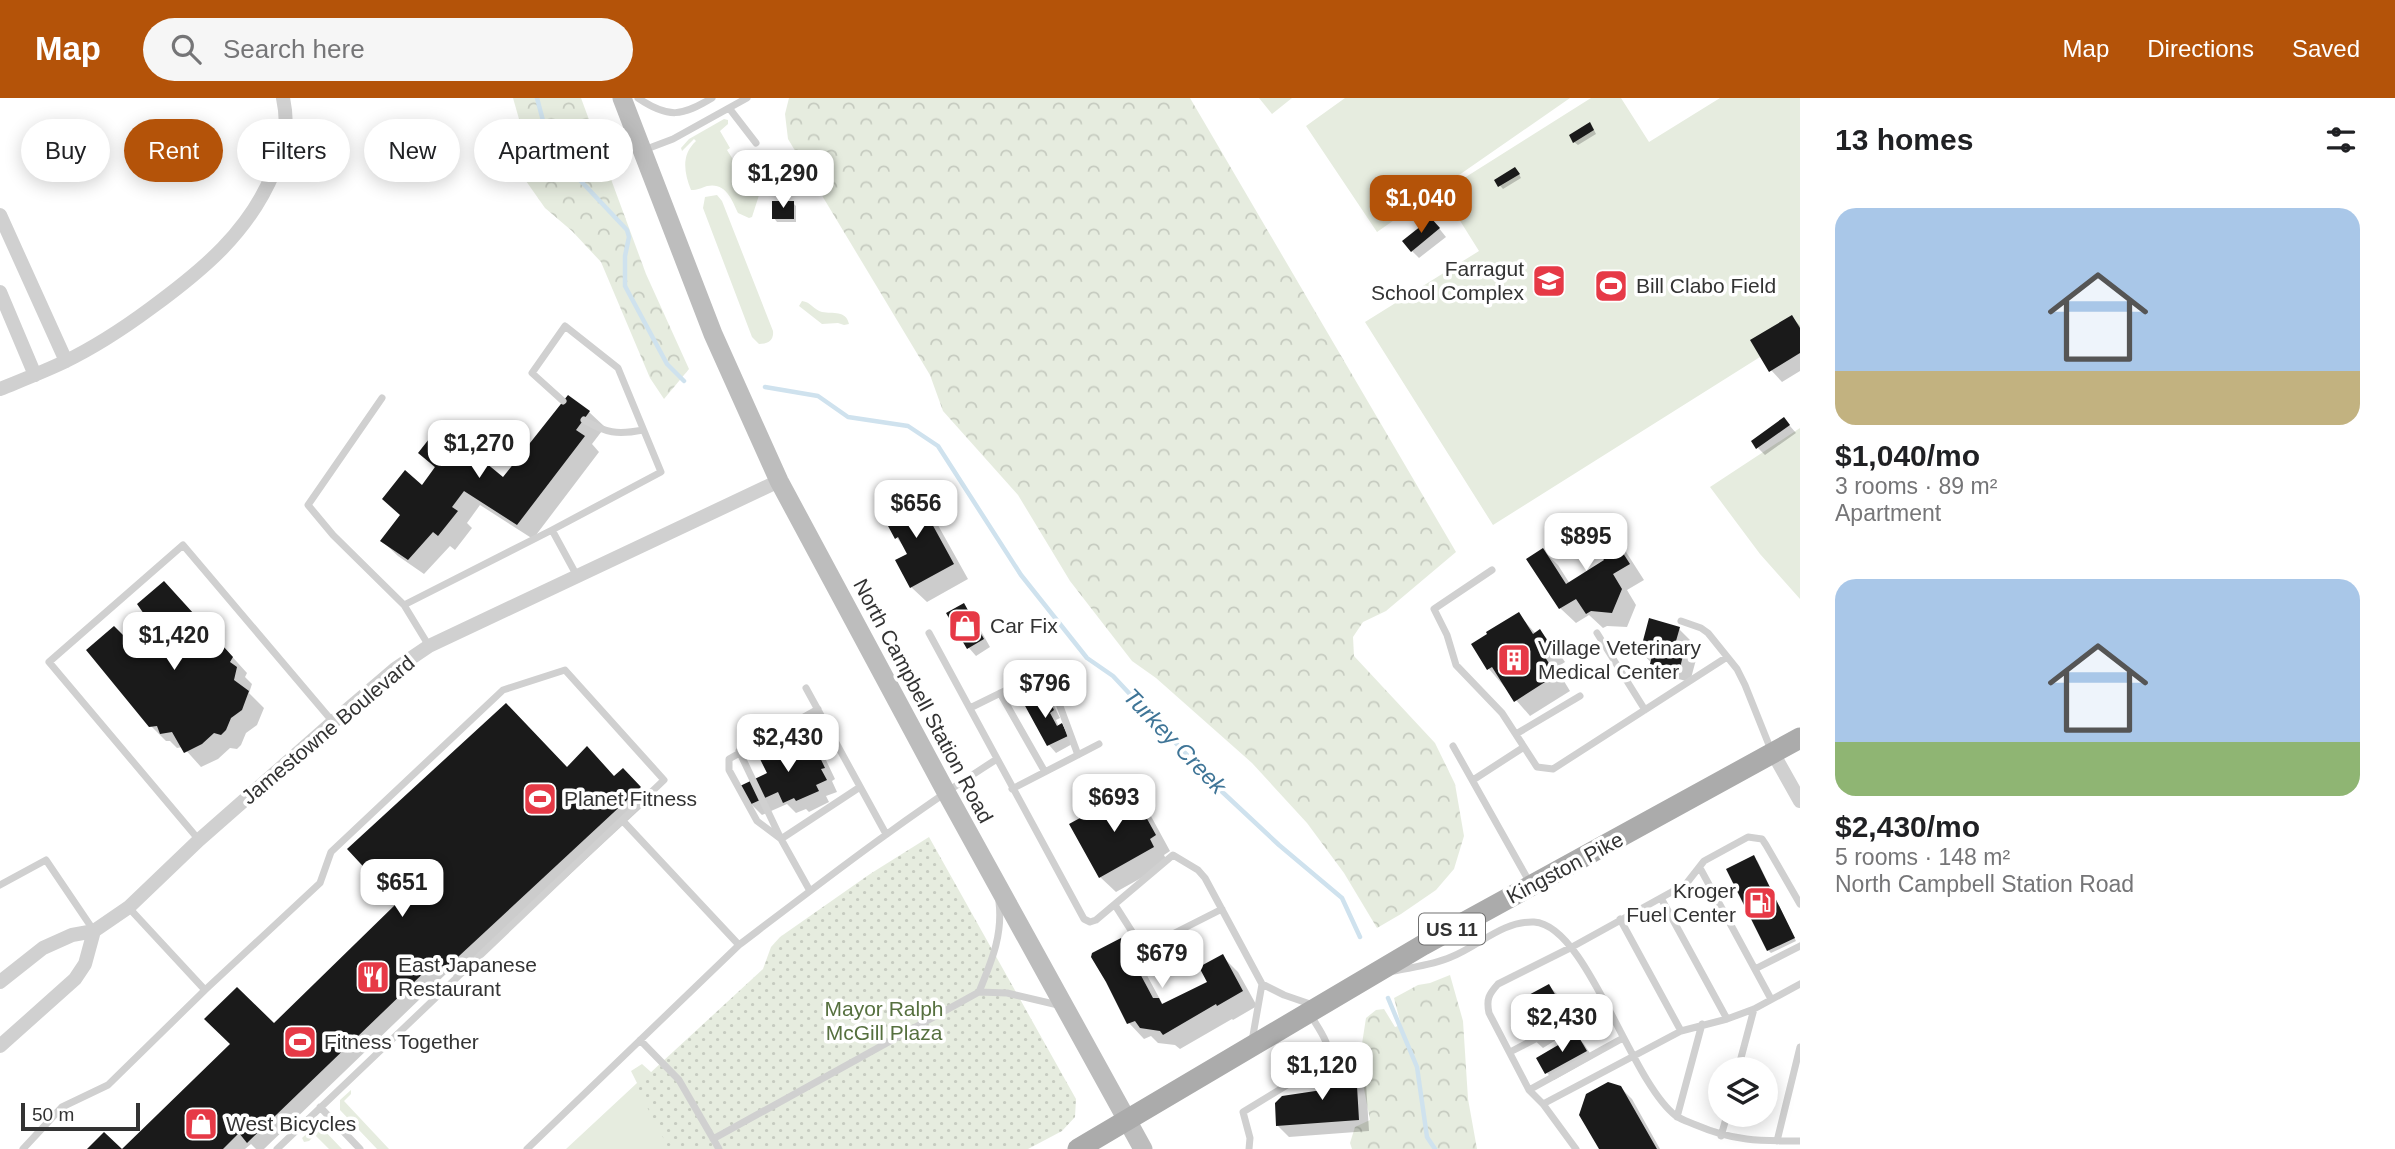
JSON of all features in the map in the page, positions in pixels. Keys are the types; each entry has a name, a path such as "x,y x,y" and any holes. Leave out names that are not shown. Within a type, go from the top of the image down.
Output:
{"main road":[{"name":"North Campbell Station Road","path":"622,98 713,334 779,481 946,792 1143,1149"},
{"name":"Kingston Pike","path":"1078,1149 1373,975 1800,738"}],"street":[{"path":"0,389 66,361 124,328 194,277 231,241 265,194 284,147 288,118 283,98"},
{"path":"0,215 66,361"},
{"path":"0,292 35,375"},
{"name":"Jamestowne Boulevard","path":"0,982 43,948 72,935 94,931 129,907 199,840 333,722 395,669 429,646 779,481"},
{"path":"1773,753 1800,802"},
{"path":"0,1046 75,979 85,964 94,931"}],"lane":[{"path":"638,98 656,108 676,114 712,98"},
{"path":"643,150 673,139 747,98"},
{"path":"729,108 756,144"},
{"path":"404,605 661,472 618,368 565,326 532,373 563,401"},
{"path":"382,398 308,505 333,535 404,605 429,646"},
{"path":"584,419 602,431 625,434 643,430"},
{"path":"552,530 577,576"},
{"path":"199,840 49,662 66,646 183,545 333,722"},
{"path":"1492,570 1434,609 1447,635 1457,665 1502,713 1537,767 1553,769 1727,657"},
{"path":"1681,621 1708,633 1727,657 1745,685 1773,753"},
{"path":"929,633 1084,919 1090,922 1096,920 1173,855 1198,870 1205,878 1262,984 1251,1047"},
{"path":"1597,633 1645,710"},
{"path":"23,1149 62,1107 108,1085 320,883 331,852 503,690 565,670 664,780 276,1149"},
{"path":"970,708 1030,680 1049,686 1054,690 1078,755"},
{"path":"806,688 886,834"},
{"path":"1000,693 1045,772"},
{"path":"1516,734 1580,696"},
{"path":"781,839 757,821 729,770 729,759 818,709"},
{"path":"1013,789 1098,744"},
{"path":"1453,747 1532,885"},
{"path":"1473,780 1524,747"},
{"path":"740,751 781,839 810,891"},
{"path":"527,1149 739,945 886,834 996,759"},
{"path":"781,839 860,787"},
{"path":"622,820 739,945"},
{"path":"1577,1149 1529,1090 1489,1013 1488,994 1498,984 1686,884 1704,861 1748,837 1762,839 1800,904"},
{"path":"0,885 46,860 94,931"},
{"path":"1700,867 1771,999"},
{"path":"979,992 992,963 1000,931 996,882"},
{"path":"1661,898 1727,1019"},
{"path":"1115,905 1143,949 1222,909"},
{"path":"129,907 205,990"},
{"path":"1620,919 1681,1031"},
{"path":"1373,975 1452,957 1520,922 1537,922 1549,927 1572,947 1633,1057 1661,1101 1677,1117 1721,1136 1800,1141"},
{"path":"1755,969 1800,946"},
{"path":"1250,1149 1243,1112 1328,1060 1330,1056 1314,1010 1262,984"},
{"path":"1543,1104 1681,1031 1754,1009 1800,984"},
{"path":"713,1139 979,992 1007,993 1065,1008"},
{"path":"1510,1052 1605,1003"},
{"path":"1741,1057 1754,1009"},
{"path":"1677,1117 1702,1024"},
{"path":"1529,1090 1623,1038"},
{"path":"640,1040 679,1080 719,1149"},
{"path":"1777,1141 1800,1047"},
{"path":"320,1107 360,1149"},
{"path":"1721,1136 1724,1127"}],"green space":[{"path":"513,98 581,98 589,119 519,119"},
{"path":"789,98 1190,98 1456,552 1386,611 1363,622 1353,637 1354,656 1435,743 1455,784 1464,836 1454,869 1436,890 1377,928 1344,873 1307,823 1252,763 1156,678 1132,661 1070,581 1018,495 943,411 930,375 788,139 785,114"},
{"path":"1259,98 1292,98 1272,114"},
{"path":"1345,98 1570,98 1377,232 1306,126"},
{"name":"Bill Clabo Field","path":"1591,98 1621,98 1649,142 1720,98 1800,98 1800,353 1760,357 1493,525 1365,322 1479,251 1442,192"},
{"path":"724,119 728,120 728,124 720,131 734,161 758,153 767,170 752,217 749,218 738,213 724,189 714,185 691,190 687,177 686,158 696,141 694,139 682,151 681,148 689,139"},
{"path":"527,182 612,182 646,274 689,369 664,399 650,378 601,262 572,231 545,208"},
{"path":"717,195 722,201 773,331 770,341 765,343 759,344 752,337 703,208 705,197"},
{"path":"802,301 822,312 845,316 849,324 822,324 799,306"},
{"path":"1800,428 1800,599 1760,554 1710,487"},
{"name":"Mayor Ralph McGill Plaza","path":"929,837 1076,1099 1075,1117 1062,1131 1028,1149 669,1149 636,1086 763,969 771,947 780,937 870,874"},
{"path":"1450,975 1463,1021 1468,1099 1477,1149 1352,1149 1350,1143 1355,1127 1370,1120 1359,1063 1366,1018 1376,1010 1384,1009 1395,1027 1401,1025 1394,998 1418,985"},
{"path":"642,1064 669,1088 706,1149 566,1149 637,1083 631,1071"},
{"path":"351,1090 351,1094 344,1101 389,1149 377,1149 340,1110 340,1100"},
{"path":"318,1125 342,1149 329,1149 315,1135 304,1142 302,1138"}],"building":[{"path":"1590,122 1594,130 1573,143 1569,135"},
{"path":"1515,167 1520,174 1498,187 1494,180"},
{"path":"772,201 794,201 794,219 772,219"},
{"path":"1431,218 1440,228 1411,252 1402,241"},
{"path":"1792,315 1800,328 1800,353 1769,372 1750,340"},
{"path":"568,395 590,411 576,430 585,436 517,525 464,491 452,507 458,511 438,536 433,532 408,560 380,541 400,515 382,499 405,470 422,485 435,467 418,453 440,425 503,477"},
{"path":"1784,417 1790,425 1756,449 1751,441"},
{"path":"914,491 954,564 910,588 895,560 907,554 898,537 895,539 882,520 886,518 881,509"},
{"path":"1597,513 1630,564 1613,574 1622,589 1612,613 1591,611 1586,614 1576,599 1559,609 1526,559 1543,548 1566,584 1604,560 1580,524"},
{"path":"164,581 233,657 230,662 237,667 234,680 249,691 242,710 231,718 221,735 214,733 202,744 184,753 172,732 160,734 157,726 149,727 86,650 114,626 131,643 153,627 137,604"},
{"name":"Car Fix","path":"964,603 984,639 967,649 946,613"},
{"name":"Village Veterinary Medical Center","path":"1519,612 1533,634 1540,629 1551,646 1542,652 1556,675 1514,702 1492,667 1487,670 1471,644"},
{"path":"1649,618 1680,627 1676,641 1686,643 1679,672 1650,664 1652,656 1640,652"},
{"path":"1045,692 1054,710 1050,713 1057,726 1062,723 1068,736 1047,746 1024,704"},
{"path":"506,703 567,767 587,746 614,776 623,768 641,787 445,969 437,960 247,1143 239,1133 223,1149 122,1149 230,1044 204,1019 237,987 274,1023 397,903 347,849"},
{"path":"804,738 808,747 814,745 825,768 821,769 827,780 816,785 819,791 796,801 794,798 783,803 778,792 749,805 740,786 767,773 760,759"},
{"path":"1131,790 1156,835 1150,839 1154,847 1099,878 1069,824"},
{"name":"Kroger Fuel Center","path":"1754,855 1795,938 1767,951 1726,869"},
{"path":"1121,938 1153,998 1159,998 1162,1004 1207,982 1199,967 1223,954 1243,991 1163,1035 1160,1031 1140,1028 1135,1021 1127,1024 1091,957 1092,953"},
{"path":"1549,984 1567,1015 1530,1038 1512,1004"},
{"path":"1577,1034 1587,1051 1545,1074 1536,1058"},
{"path":"1356,1069 1359,1120 1276,1126 1275,1103 1282,1096 1322,1090 1321,1076 1329,1071"},
{"path":"1608,1082 1621,1086 1657,1149 1599,1149 1579,1115 1586,1094"},
{"path":"104,1132 122,1149 87,1149"}],"waterway":[{"name":"Turkey Creek","path":"537,98 546,132 562,161 627,230 629,237 625,256 625,286 667,364 684,381"},
{"name":"Turkey Creek","path":"765,387 818,396 848,417 908,426 938,446 1021,575 1087,658 1113,676 1217,787 1279,845 1342,898 1360,937"},
{"name":"Turkey Creek","path":"1388,998 1417,1067 1427,1137 1435,1149"}],"place":[{"name":"Farragut School Complex","path":"1549,281"},
{"name":"Bill Clabo Field","path":"1611,286"},
{"name":"Car Fix","path":"965,626"},
{"name":"Village Veterinary Medical Center","path":"1514,660"},
{"name":"Planet Fitness","path":"540,799"},
{"name":"Kroger Fuel Center","path":"1760,903"},
{"name":"East Japanese Restaurant","path":"373,977"},
{"name":"Fitness Together","path":"300,1042"},
{"name":"West Bicycles","path":"201,1124"}]}
